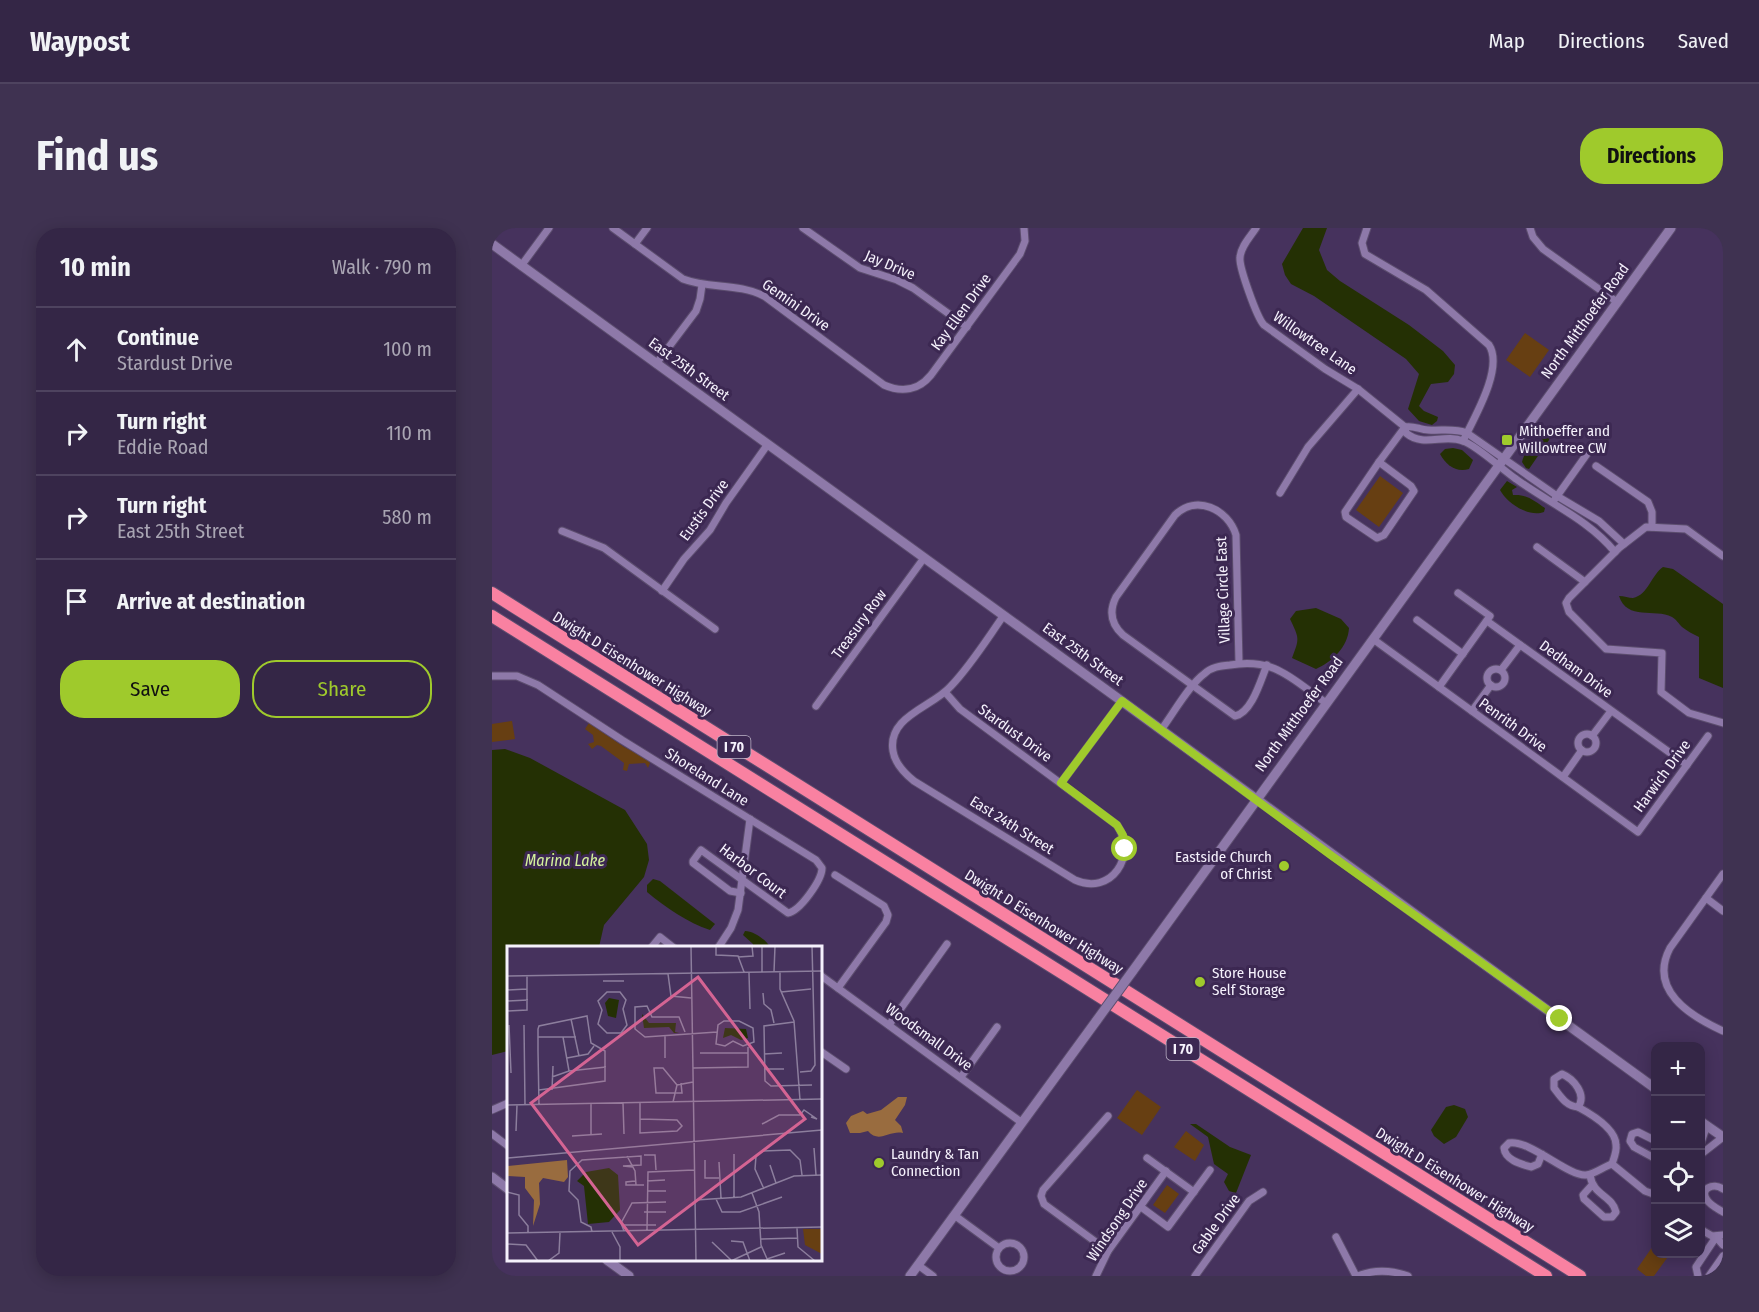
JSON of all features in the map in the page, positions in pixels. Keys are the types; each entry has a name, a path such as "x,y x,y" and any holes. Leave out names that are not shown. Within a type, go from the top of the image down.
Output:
{"highway":[{"name":"Dwight D Eisenhower Highway","path":"492,593 1580,1276"},
{"name":"I 70","path":"492,616 1546,1276"}],"street":[{"path":"521,266 549,228"},
{"name":"Gemini Drive","path":"613,228 683,279 702,285 749,289 764,296 880,382 896,389"},
{"path":"635,244 647,228"},
{"name":"Jay Drive","path":"803,228 850,262 913,288 967,327"},
{"name":"Kay Ellen Drive","path":"896,389 910,389 926,381 1020,254 1025,241 1024,228"},
{"name":"Willowtree Lane","path":"1256,228 1242,250 1240,261 1260,321 1325,369 1358,389 1405,427 1406,433 1417,440 1463,441"},
{"path":"1367,228 1362,243 1365,254 1426,290 1492,350 1493,359 1487,390 1463,441 1619,548"},
{"path":"1530,228 1533,237 1543,249 1617,303"},
{"name":"North Mitthoefer Road","path":"910,1276 1671,228"},
{"name":"East 25th Street","path":"492,244 1651,1085"},
{"path":"656,364 697,310 702,285"},
{"path":"1280,493 1308,447 1358,389"},
{"path":"1379,462 1411,486 1414,491 1384,535 1377,538 1346,517 1345,512 1379,462 1405,427 1413,426 1430,430 1460,430 1467,433 1599,521 1619,548"},
{"name":"Eustis Drive","path":"662,591 686,557 710,530 726,503 768,444"},
{"path":"1551,503 1587,454"},
{"path":"1596,466 1648,502 1652,512 1652,527"},
{"name":"Village Circle East","path":"1193,686 1123,635 1115,627 1112,613 1116,597 1175,515 1183,508 1194,504 1208,506 1220,514 1232,524 1236,535 1239,663"},
{"path":"1723,556 1689,531 1646,527 1619,548 1566,602 1567,609 1606,650 1662,653 1661,692 1689,713 1723,723"},
{"path":"562,531 604,548 715,630"},
{"path":"1537,547 1585,582"},
{"name":"Treasury Row","path":"816,706 924,558"},
{"name":"Dedham Drive","path":"1458,593 1490,616 1486,621 1687,765"},
{"path":"945,692 955,682 1004,615"},
{"path":"1417,620 1463,654"},
{"path":"1439,687 1486,621"},
{"name":"Penrith Drive","path":"1373,639 1638,832"},
{"path":"1501,670 1520,645"},
{"path":"1161,730 1193,686 1209,670 1239,663 1266,665 1282,671 1326,703"},
{"path":"1193,686 1233,715 1238,716 1253,698 1266,665"},
{"path":"1496,669 1501,670 1505,675 1503,684 1491,685 1487,678 1489,673 1496,669"},
{"name":"Shoreland Lane","path":"492,676 512,675 529,680 816,860 822,868 820,878 798,909 792,912"},
{"path":"1472,711 1491,685"},
{"name":"East 24th Street","path":"945,692 904,720 897,729 892,749 900,768 914,781 1075,880 1086,884 1097,883 1108,879 1115,873"},
{"name":"Stardust Drive","path":"945,692 960,709 1113,821 1125,840 1125,852 1121,866 1115,873"},
{"path":"1061,783 1122,701"},
{"path":"1592,736 1611,711"},
{"path":"1585,735 1592,736 1596,742 1595,748 1590,752 1582,750 1578,743 1580,738 1585,735"},
{"name":"Harwich Drive","path":"1638,832 1708,736"},
{"path":"1563,777 1582,750"},
{"path":"719,946 735,921 741,893 750,819"},
{"name":"Harbor Court","path":"741,893 730,891 693,863 702,849 785,911 792,912"},
{"path":"1723,874 1667,953 1664,971 1668,989 1677,1002 1704,1022 1723,1030"},
{"path":"835,875 885,907 888,915 886,922 838,988"},
{"path":"1706,898 1723,910"},
{"path":"653,946 660,937 671,946"},
{"path":"889,1025 947,945"},
{"name":"Woodsmall Drive","path":"822,976 1022,1122"},
{"path":"961,1077 997,1027"},
{"path":"822,1052 846,1069"},
{"path":"1578,1107 1582,1100 1581,1093 1566,1075 1557,1075 1553,1082 1554,1088 1564,1102 1578,1107 1614,1136 1616,1143 1612,1164"},
{"path":"492,1110 507,1103"},
{"path":"1108,1116 1043,1190 1041,1198 1044,1204 1108,1251"},
{"path":"1705,1124 1723,1137 1705,1152"},
{"path":"1651,1138 1641,1132 1634,1133 1630,1141 1632,1146 1651,1156"},
{"path":"492,1134 507,1145"},
{"path":"1542,1154 1538,1164 1531,1167 1508,1158 1504,1153 1504,1148 1507,1143 1513,1142 1542,1154 1576,1174 1590,1175 1612,1164"},
{"path":"1616,1143 1637,1149"},
{"name":"Windsong Drive","path":"1098,1275 1108,1251 1166,1171 1147,1158"},
{"path":"1612,1164 1645,1191 1651,1193"},
{"path":"1141,1207 1168,1227 1210,1170"},
{"path":"1166,1171 1194,1192"},
{"path":"1590,1175 1592,1185 1614,1205 1616,1213 1612,1218 1604,1217 1584,1199 1583,1196 1592,1185"},
{"path":"492,1177 507,1188"},
{"path":"1723,1189 1716,1185 1710,1186 1705,1196 1707,1201 1723,1212"},
{"name":"Gable Drive","path":"1195,1276 1249,1201 1263,1192"},
{"path":"954,1215 999,1248"},
{"path":"1705,1232 1709,1235 1720,1236"},
{"path":"1720,1236 1723,1245"},
{"path":"1698,1276 1696,1267 1720,1236"},
{"path":"1336,1237 1357,1276 1379,1271 1408,1276"},
{"path":"1008,1243 1018,1245 1024,1254 1023,1264 1014,1270 1003,1269 996,1258 999,1248 1008,1243"},
{"path":"1709,1276 1723,1256"},
{"path":"608,1261 629,1276"},
{"path":"918,1265 933,1276"}],"shaded area":[{"path":"1525,333 1549,350 1530,377 1506,360"},
{"path":"1380,476 1403,493 1379,527 1356,510"},
{"path":"512,721 515,739 492,742 492,724"},
{"path":"589,723 624,747 646,758 650,763 648,768 645,763 629,764 627,771 623,770 624,763 601,746 597,745 592,749 588,744 594,742 593,735 585,729"},
{"path":"1137,1090 1161,1107 1142,1135 1117,1118"},
{"path":"898,1097 907,1097 905,1105 895,1120 901,1126 903,1133 880,1137 868,1131 850,1133 846,1123 851,1116 863,1111 867,1114 881,1110"},
{"path":"1186,1131 1204,1145 1195,1161 1174,1147"},
{"path":"1167,1185 1179,1194 1165,1213 1153,1205"},
{"path":"1651,1249 1651,1258 1667,1258 1654,1276 1646,1276 1637,1269"}],"water":[{"path":"1303,228 1327,228 1319,250 1327,270 1340,281 1409,325 1443,351 1455,365 1454,374 1448,382 1431,384 1419,406 1424,411 1438,417 1432,425 1419,421 1408,409 1419,374 1406,359 1314,296 1291,284 1285,275 1282,264"},
{"path":"1545,429 1552,431 1549,440 1529,469 1526,468 1522,462 1526,453"},
{"path":"1445,449 1462,450 1473,460 1469,469 1456,469 1442,458 1440,454"},
{"path":"1507,481 1517,487 1512,490 1513,495 1530,498 1545,508 1544,512 1532,513 1513,504 1500,490"},
{"path":"1663,567 1673,569 1723,604 1723,688 1699,678 1699,637 1672,617 1628,609 1619,596 1633,598 1638,596"},
{"path":"1316,608 1341,619 1349,628 1346,641 1338,653 1316,669 1292,658 1297,638 1290,619 1296,611"},
{"name":"Marina Lake","path":"505,749 530,758 625,810 647,844 649,860 644,877 604,925 599,946 507,946 507,1051 492,1055 492,750"},
{"path":"653,879 660,881 715,924 710,930 702,927 661,903 647,892 647,885"},
{"path":"745,931 752,933 759,936 769,946 753,946 743,935"},
{"path":"1454,1105 1465,1109 1468,1117 1456,1137 1444,1144 1434,1136 1431,1130 1446,1107"},
{"path":"1190,1124 1196,1124 1230,1147 1251,1155 1236,1193 1229,1191 1224,1182 1228,1174 1214,1164 1208,1137"}],"place":[{"name":"Mithoeffer and Willowtree CW","path":"1507,440"},
{"name":"Eastside Church of Christ","path":"1284,866"},
{"name":"Store House Self Storage","path":"1200,982"},
{"name":"Laundry & Tan Connection","path":"879,1163"}],"route":[{"path":"1125,849 1125,840 1117,825 1061,783 1122,701 1332,856 1560,1019"}]}
